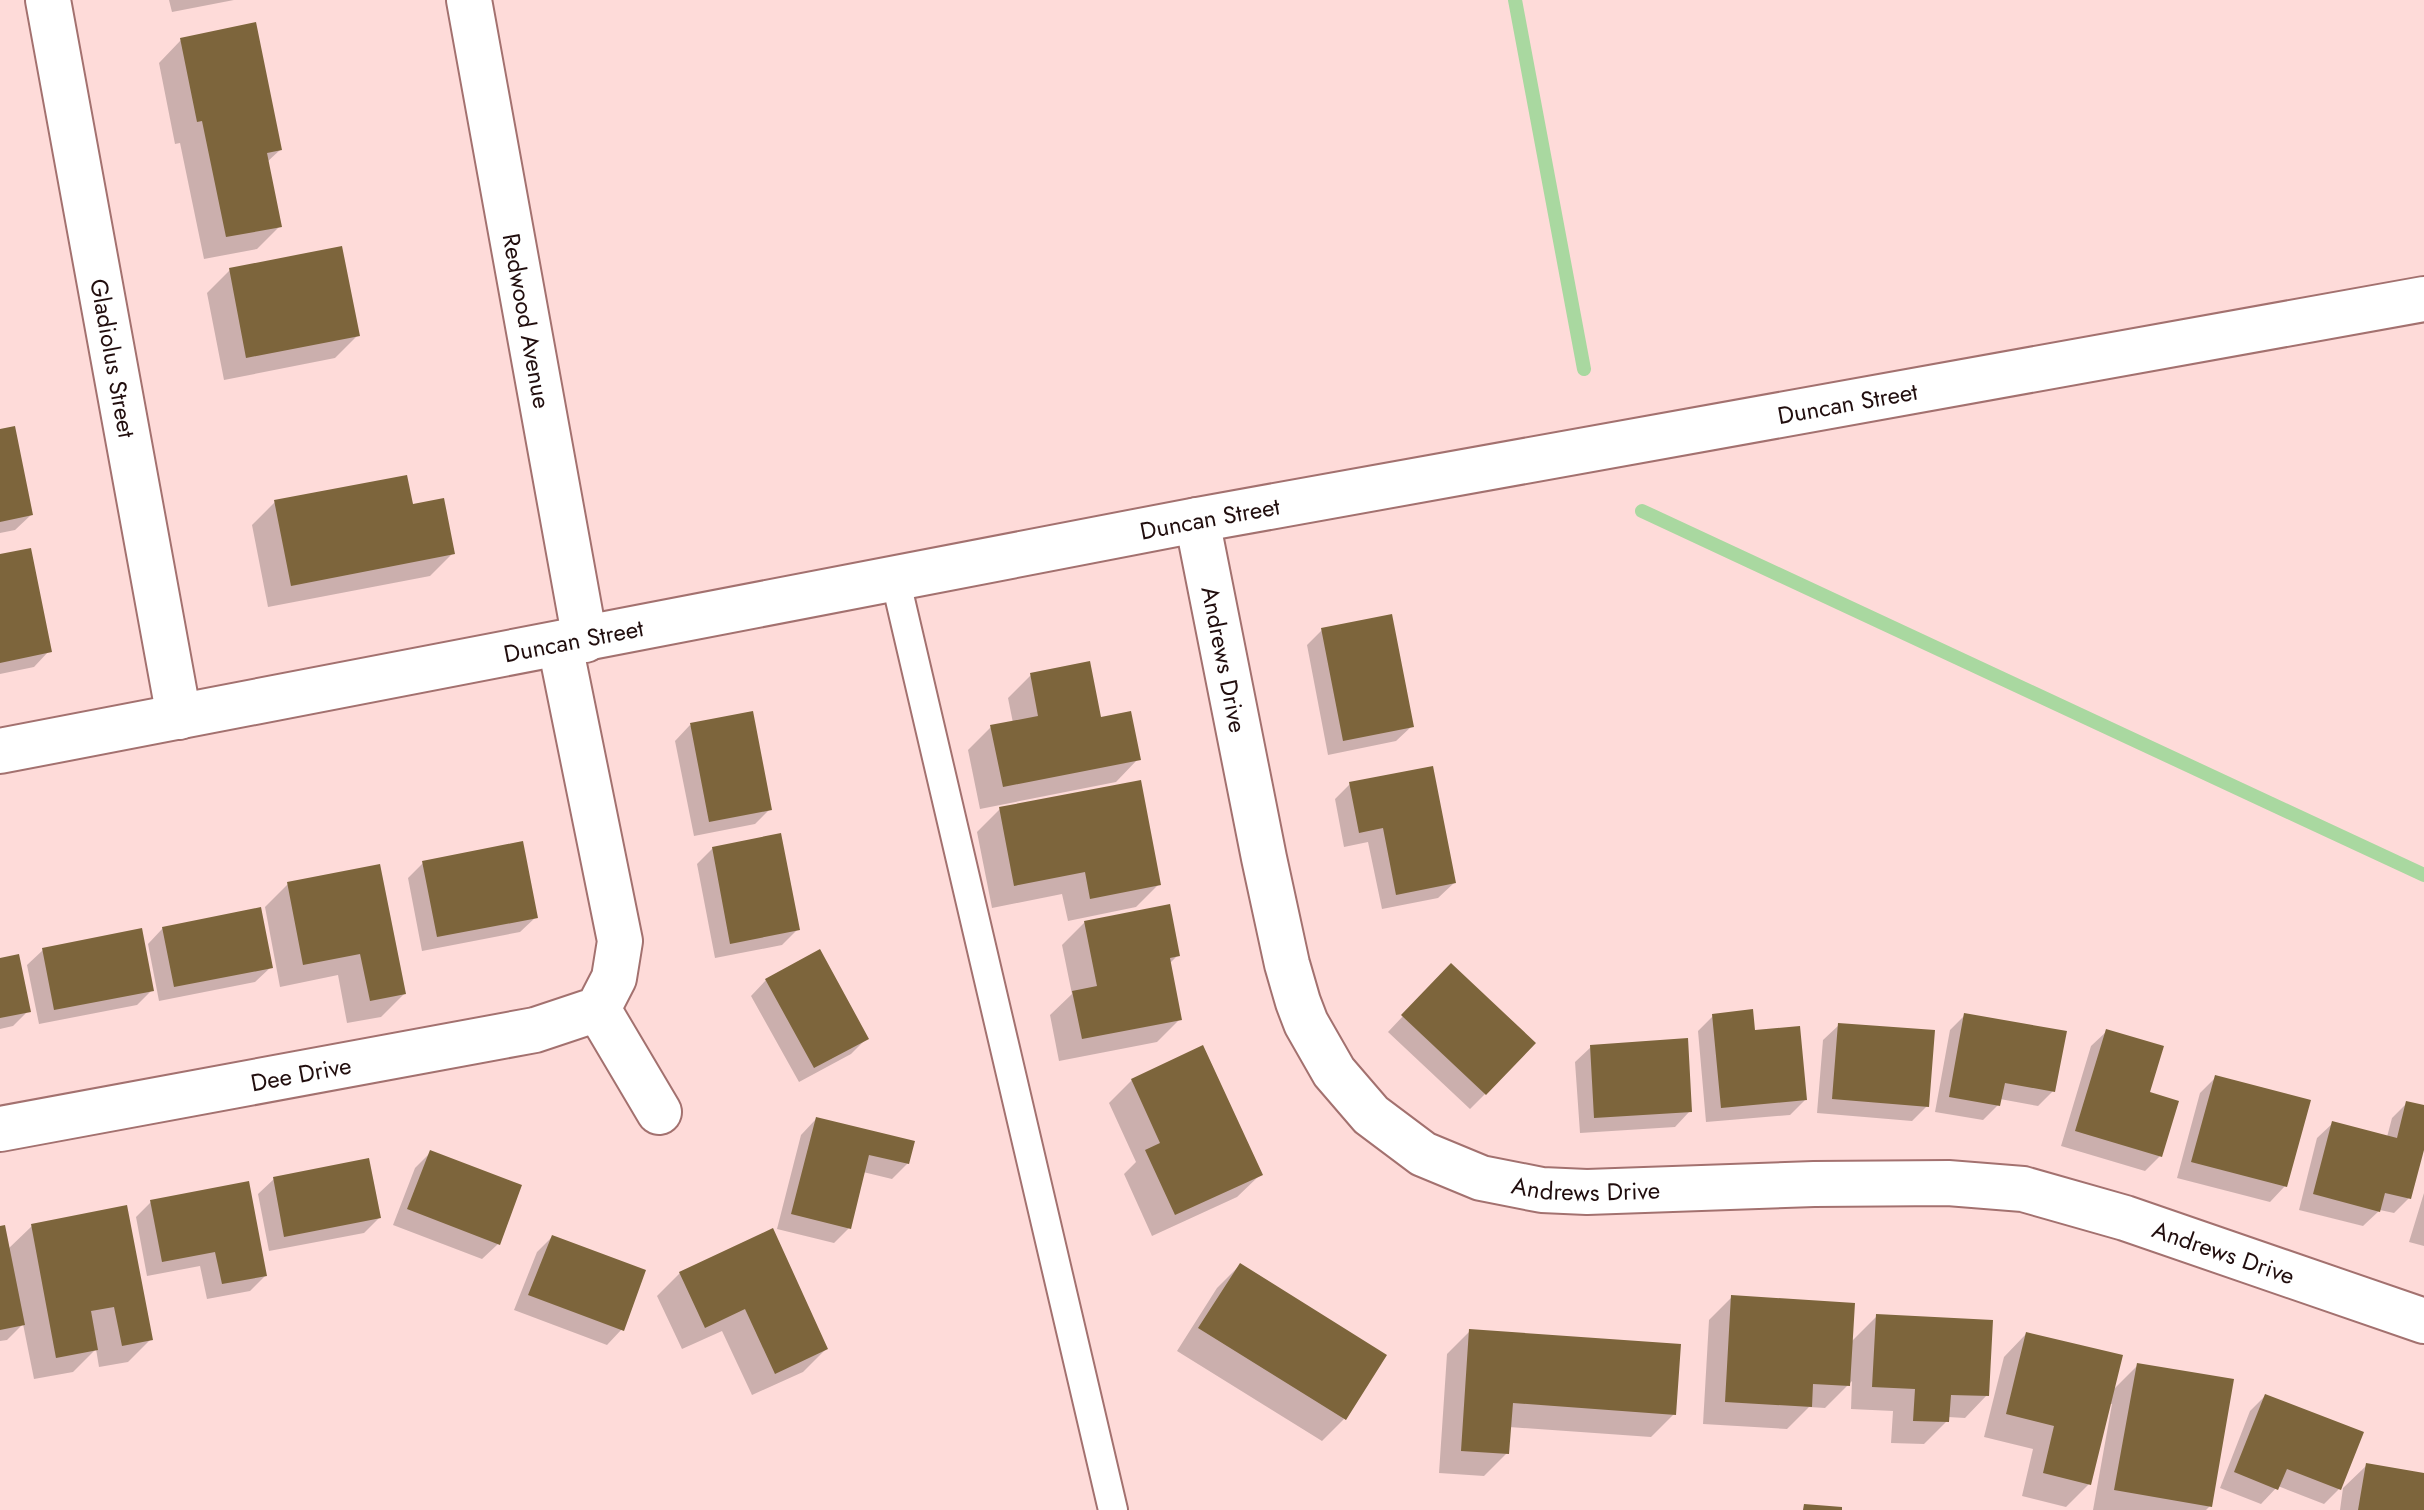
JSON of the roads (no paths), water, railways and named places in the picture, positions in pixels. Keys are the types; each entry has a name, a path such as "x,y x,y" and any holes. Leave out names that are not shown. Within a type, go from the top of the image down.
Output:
{"street":[{"name":"Gladiolus Street","path":"48,0 179,717"},
{"name":"Redwood Avenue","path":"469,0 572,642"},
{"name":"Duncan Street","path":"0,751 1197,520 2424,299"},
{"name":"Andrews Drive","path":"1197,520 1264,858 1298,1002 1314,1039 1343,1083 1371,1115 1423,1154 1481,1178 1542,1190 1603,1192 1933,1183 2023,1189 2125,1218 2424,1321"},
{"path":"572,642 620,941 614,978 598,1009 659,1112"},
{"name":"Dee Drive","path":"0,1129 535,1030 598,1009"}],"lane":[{"path":"895,578 1113,1510"}],"waterway":[{"path":"1515,0 1584,369"},
{"path":"1642,511 2424,875"}]}
